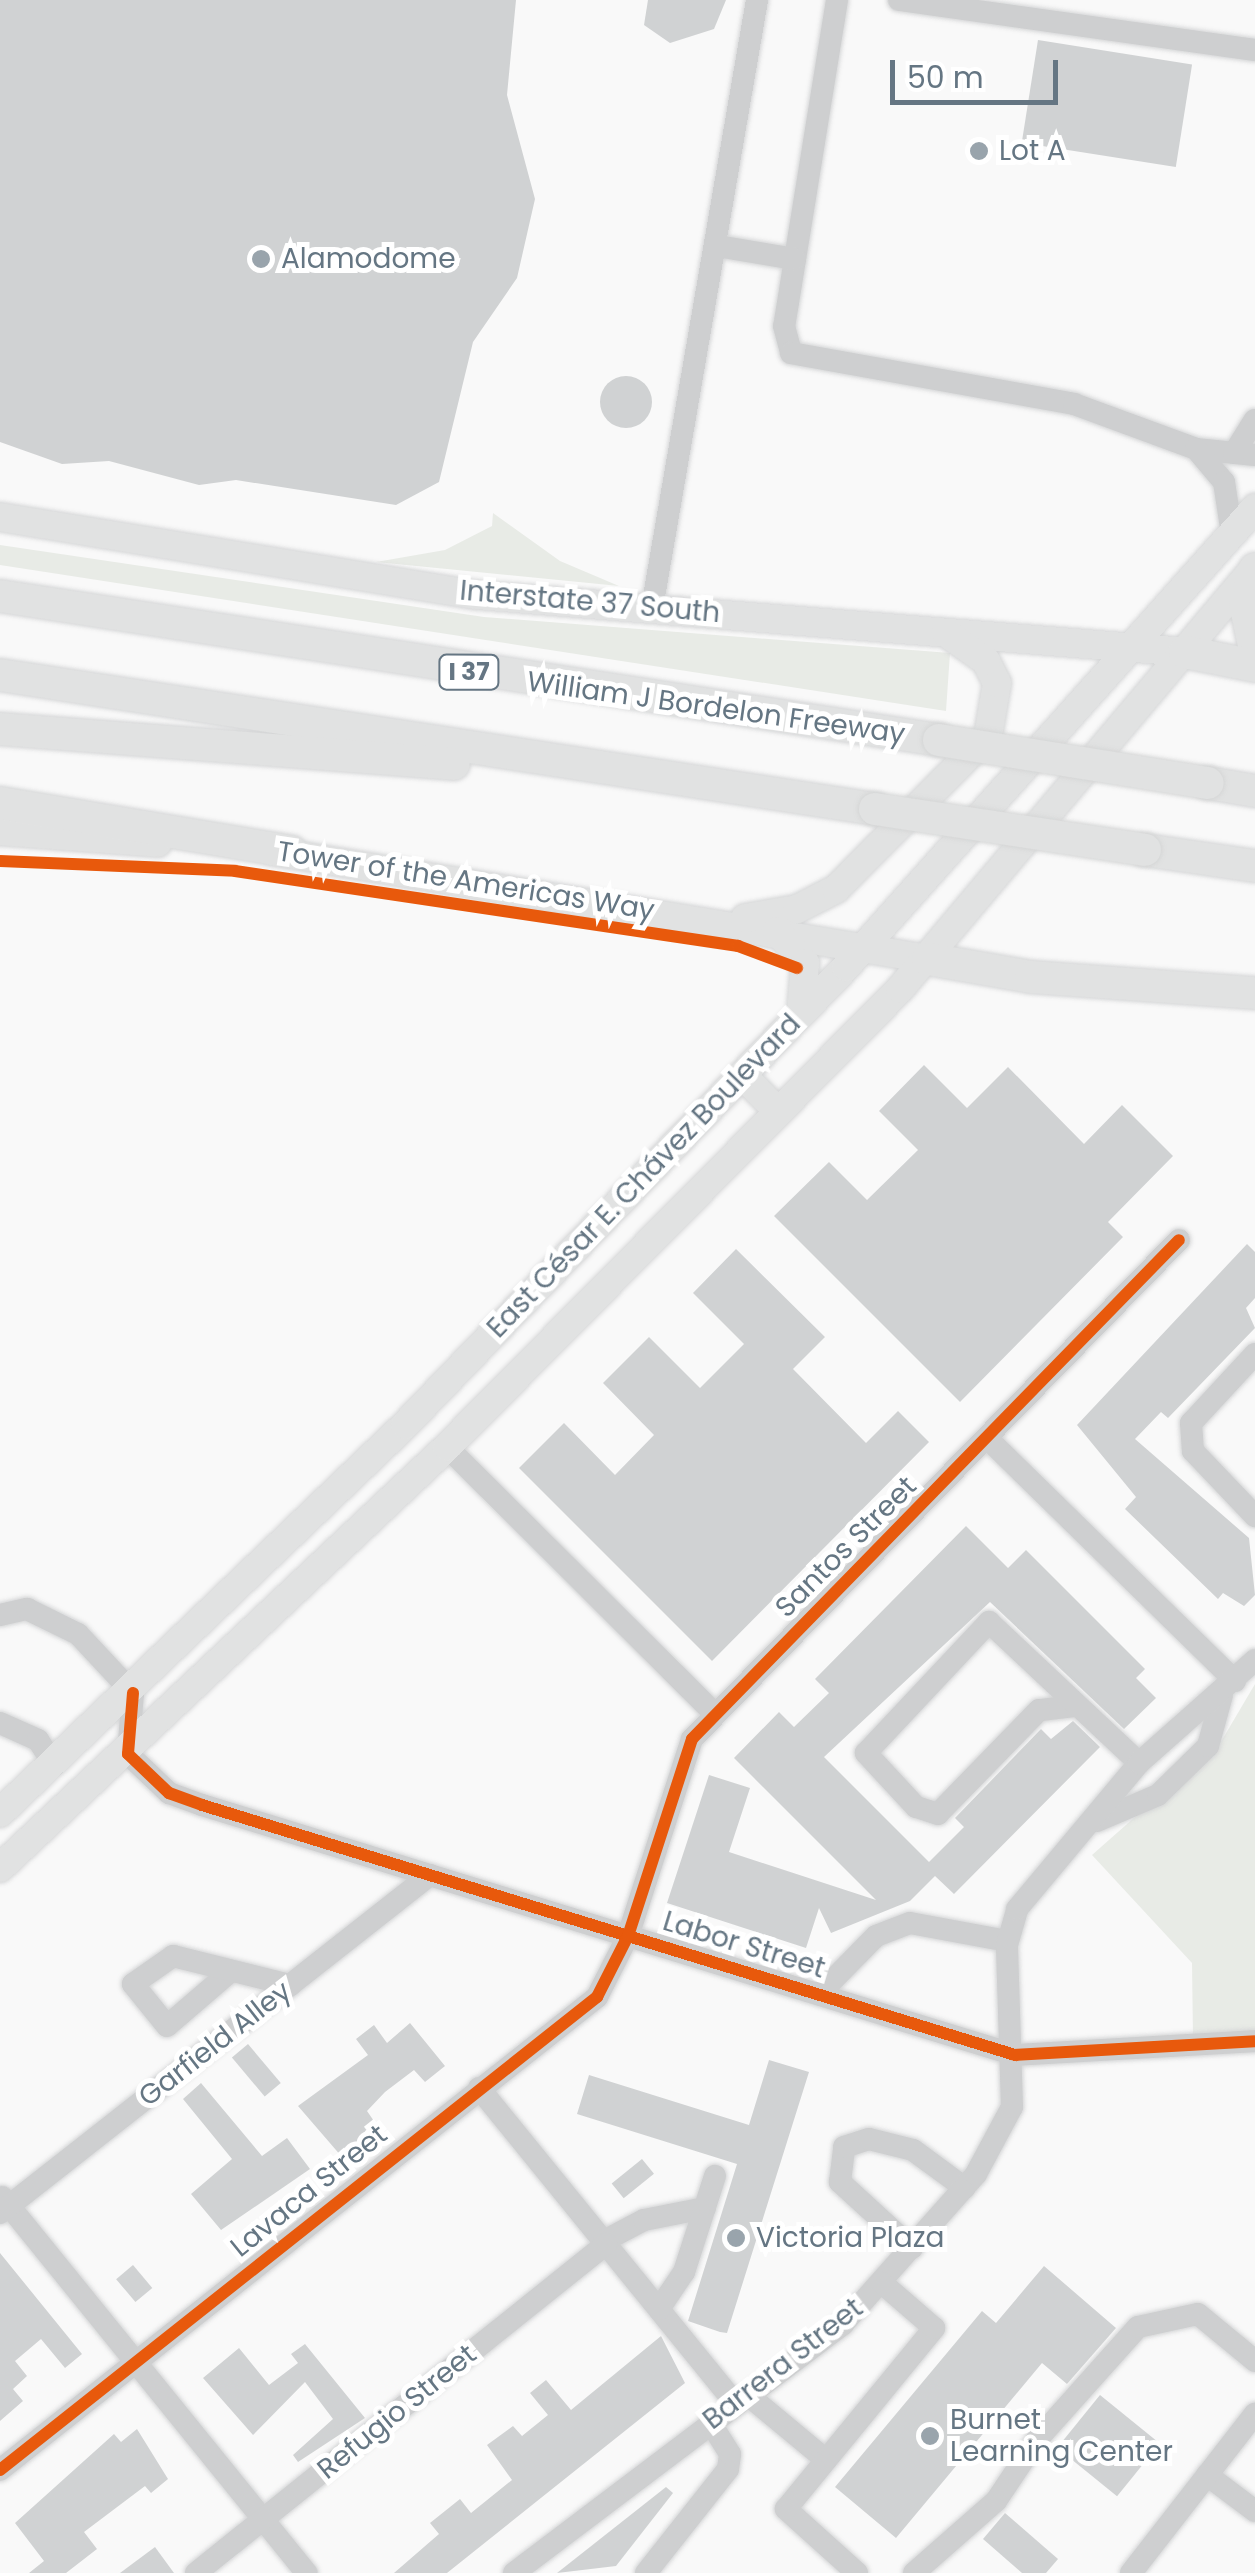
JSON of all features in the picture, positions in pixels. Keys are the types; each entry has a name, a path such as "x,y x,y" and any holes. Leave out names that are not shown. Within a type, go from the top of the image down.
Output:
{"highway":[{"path":"1255,568 1245,603 1255,650"},
{"name":"William J Bordelon Freeway","path":"0,596 1255,791"},
{"path":"1185,652 1255,666"},
{"path":"0,675 1255,866"},
{"path":"0,729 712,784"},
{"path":"0,803 292,852"},
{"path":"928,959 1255,992"}],"main road":[{"name":"East César E. Chávez Boulevard","path":"0,1813 46,1757 133,1693 742,1075 866,945 1255,508"},
{"name":"Interstate 37 South","path":"0,517 477,595 1135,644 1185,652"},
{"name":"East César E. Chávez Boulevard","path":"0,1868 128,1754 447,1448 928,959 1255,568"},
{"path":"726,922 798,909 836,889 988,736 1000,696 990,667 940,630"},
{"name":"Tower of the Americas Way","path":"0,831 292,852 866,945 928,959"},
{"path":"778,931 805,963 801,1013"},
{"path":"742,1075 778,1111"}],"street":[{"path":"652,608 757,0"},
{"path":"837,0 785,344 804,361 1074,404 1196,449 1244,454 1255,420"},
{"path":"899,0 1255,50"},
{"path":"717,246 795,260"},
{"path":"1196,449 1224,482 1232,534"},
{"name":"Santos Street","path":"628,1936 678,1766 714,1713 990,1440 1179,1240"},
{"path":"1250,1502 1193,1452 1191,1422 1255,1354"},
{"path":"990,1440 1229,1688"},
{"path":"447,1448 714,1713"},
{"path":"0,1615 52,1616 133,1693 128,1754"},
{"path":"1074,1706 1039,1710 938,1814 916,1808 866,1753 989,1622 1139,1763"},
{"path":"1015,2056 1007,1941 1028,1893 1183,1717 1229,1688 1255,1660"},
{"path":"1090,1825 1158,1795 1208,1746 1229,1688"},
{"path":"2,1724 38,1740 46,1757"},
{"name":"Labor Street","path":"128,1754 169,1792 1015,2056 1255,2042"},
{"name":"Garfield Alley","path":"3,2204 430,1875"},
{"path":"818,1994 867,1944 910,1923 1007,1941"},
{"name":"Lavaca Street","path":"0,2470 596,1998 628,1936"},
{"path":"231,1971 290,1985"},
{"name":"Barrera Street","path":"514,2573 742,2400 882,2283 965,2188 1008,2121 1015,2056"},
{"path":"479,2088 603,2245 742,2400 826,2460"},
{"path":"912,2248 840,2182 844,2146 869,2139 912,2150 965,2188"},
{"path":"658,2309 684,2272 715,2176"},
{"path":"3,2204 307,2573"},
{"name":"Refugio Street","path":"196,2573 603,2245 644,2220 705,2208"},
{"path":"857,2573 786,2509 934,2328 882,2283"},
{"path":"914,2573 996,2501 1036,2441 1138,2327 1198,2314 1255,2361"},
{"path":"1131,2573 1255,2414"},
{"path":"646,2573 728,2469 730,2454 710,2422"},
{"path":"1207,2475 1255,2511"}],"shaded area":[{"path":"493,513 560,561 619,586 376,562 445,550 492,526"},
{"path":"0,545 484,617 950,653 946,711 0,565"},
{"path":"1255,1684 1255,2032 1193,2040 1192,1963 1092,1855 1222,1740"}],"building":[{"name":"Alamodome","path":"0,0 516,0 507,95 535,199 517,278 473,342 439,482 396,505 236,480 199,485 109,461 62,464 0,442"},
{"path":"648,0 726,0 714,29 670,43 644,25"},
{"path":"1038,40 1192,64 1176,167 1022,143"},
{"path":"626,376 644,384 652,402 644,420 626,428 608,420 600,402 608,384"},
{"path":"924,1065 967,1108 1008,1067 1084,1144 1122,1105 1173,1156 1108,1222 1123,1237 960,1402 774,1216 829,1162 867,1200 918,1150 879,1111"},
{"path":"1247,1244 1255,1252 1255,1298 1246,1308 1255,1328 1168,1418 1161,1412 1135,1439 1249,1538 1255,1595 1244,1606 1223,1593 1218,1599 1125,1509 1136,1497 1077,1425"},
{"path":"736,1249 825,1337 793,1369 866,1443 898,1411 929,1442 712,1661 519,1468 564,1423 615,1475 654,1435 603,1383 649,1337 700,1388 744,1344 693,1293"},
{"path":"966,1526 1008,1568 1026,1550 1145,1669 1136,1678 1156,1698 1124,1729 990,1602 824,1757 929,1862 964,1827 955,1818 1041,1729 1051,1739 1073,1721 1100,1747 954,1894 935,1876 910,1901 831,1933 819,1908 806,1948 667,1903 709,1775 750,1788 729,1852 876,1900 734,1758 779,1712 794,1727 829,1693 815,1679"},
{"path":"410,2023 445,2066 425,2082 414,2070 385,2092 367,2111 376,2124 342,2157 298,2106 368,2055 356,2039 374,2025 387,2043"},
{"path":"248,2044 281,2083 265,2097 232,2057"},
{"name":"Victoria Plaza","path":"769,2060 809,2072 727,2333 720,2332 688,2321 737,2164 577,2114 589,2075 749,2125"},
{"path":"201,2083 262,2156 287,2138 310,2169 221,2230 191,2194 232,2159 183,2099"},
{"path":"642,2159 654,2174 624,2198 612,2184"},
{"path":"0,2253 82,2354 65,2368 41,2339 15,2361 27,2376 13,2389 23,2401 0,2421"},
{"path":"133,2265 152,2288 135,2302 116,2279"},
{"name":"Burnet Learning Center","path":"1044,2266 1116,2328 1067,2384 1042,2363 896,2538 835,2487 982,2311 996,2323"},
{"path":"661,2336 685,2383 447,2573 394,2573 439,2534 430,2523 460,2499 471,2513 512,2480 487,2445 513,2426 522,2436 548,2415 530,2393 546,2380 571,2410"},
{"path":"305,2344 365,2418 298,2462 293,2455 333,2419 305,2382 253,2435 203,2378 239,2348 269,2385 298,2363 291,2354"},
{"path":"1100,2395 1160,2443 1117,2496 1057,2448"},
{"path":"137,2429 168,2479 151,2493 145,2486 84,2532 97,2549 66,2573 29,2573 44,2561 15,2523 114,2434 121,2442"},
{"path":"666,2487 673,2493 616,2566 557,2573"},
{"path":"1005,2513 1058,2559 1046,2573 1022,2573 983,2539"},
{"path":"155,2547 174,2573 120,2573"}],"cycle path":[{"path":"0,861 235,871 738,946 797,968"},
{"path":"0,2470 597,1997 628,1936 692,1739 1179,1240"},
{"path":"133,1693 128,1754 169,1793 202,1805 1015,2055 1255,2041"}],"place":[{"name":"Lot A","path":"979,151"},
{"name":"Alamodome","path":"261,259"},
{"name":"Victoria Plaza","path":"736,2238"},
{"name":"Burnet Learning Center","path":"930,2436"}]}
